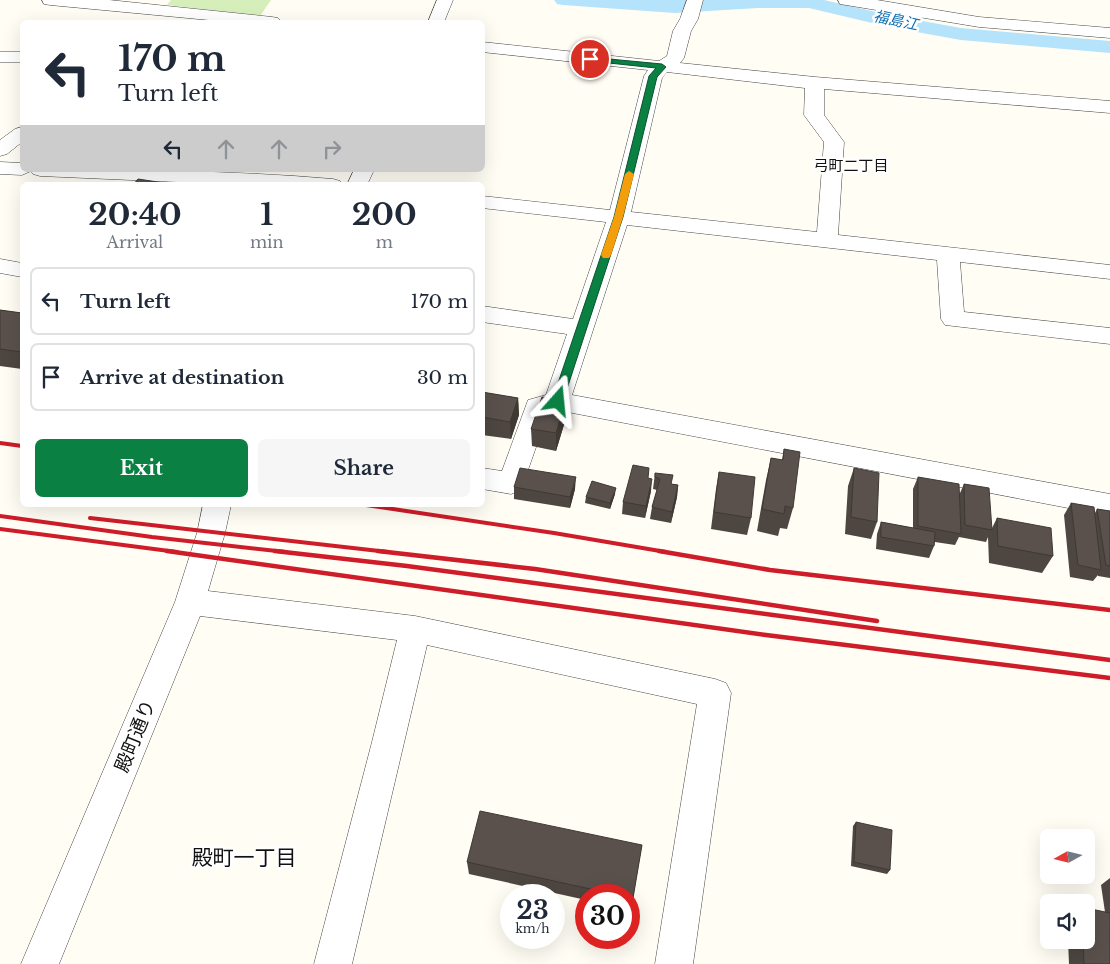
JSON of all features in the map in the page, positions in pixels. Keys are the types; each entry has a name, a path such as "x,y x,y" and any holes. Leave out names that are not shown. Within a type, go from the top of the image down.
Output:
{"street":[{"path":"50,0 155,8 255,20"},
{"path":"437,20 445,0"},
{"path":"846,0 877,2 979,22 1110,33"},
{"path":"485,479 511,483 538,404 582,328 619,217 653,76 675,58 682,31 689,19 695,1"},
{"path":"120,20 130,6"},
{"path":"485,47 815,84 1110,107"},
{"path":"0,57 20,58"},
{"path":"815,84 814,115 834,142 827,240"},
{"path":"11,163 20,139"},
{"path":"87,172 298,182"},
{"path":"485,202 1110,272"},
{"path":"948,254 953,319 1110,336"},
{"path":"0,266 20,270"},
{"path":"485,314 582,328"},
{"path":"538,404 1110,506"},
{"name":"殿町通り","path":"40,964 190,602 211,533 217,507"},
{"path":"190,602 415,629 668,685 715,693 674,964"},
{"path":"333,964 415,629"}],"green space":[{"path":"171,0 271,0 260,16 167,5"}],"building":[{"path":"138,179 158,182 136,182"},
{"path":"0,310 20,313 20,352 0,349"},
{"path":"485,392 518,398 510,422 485,418"},
{"path":"542,397 566,400 556,433 531,429"},
{"path":"784,449 800,452 793,508 785,506 784,514 762,509 771,458 783,460"},
{"path":"633,465 649,468 648,478 652,479 646,506 623,502"},
{"path":"520,468 576,477 570,497 514,487"},
{"path":"854,468 879,473 877,522 851,517"},
{"path":"719,472 755,477 751,518 714,512"},
{"path":"655,473 673,475 671,484 678,485 672,512 652,507 660,479 655,477"},
{"path":"918,477 959,484 961,534 918,526"},
{"path":"592,481 616,488 610,503 586,497"},
{"path":"964,484 989,488 992,530 965,525"},
{"path":"1071,503 1094,507 1101,570 1078,565"},
{"path":"1097,509 1110,511 1110,566 1106,565"},
{"path":"997,518 1051,528 1053,556 998,546"},
{"path":"881,522 935,532 934,546 881,537"},
{"path":"480,811 642,845 635,884 575,884 575,886 467,862"},
{"path":"856,822 892,830 890,870 854,862"},
{"path":"1095,910 1110,913 1110,964 1084,964 1083,949 1095,949"}],"waterway":[{"name":"福島江","path":"563,0 675,7 758,2 809,2 889,21 961,34 1110,47"}],"railway":[{"path":"0,443 20,446"},
{"path":"379,507 666,552"},
{"path":"0,516 152,537 286,552"},
{"path":"90,518 388,552"},
{"path":"0,529 177,552"},
{"path":"167,551 766,635 1110,678"},
{"path":"275,551 407,566 1110,660"},
{"path":"378,551 535,569 877,621"},
{"path":"659,551 770,570 1110,610"}],"slow traffic":[{"path":"606,255 619,217 629,174"}],"district":[{"name":"弓町二丁目","path":"851,165"},
{"name":"殿町一丁目","path":"244,858"}],"route":[{"path":"558,401 619,217 653,76 662,67 590,59"}]}
